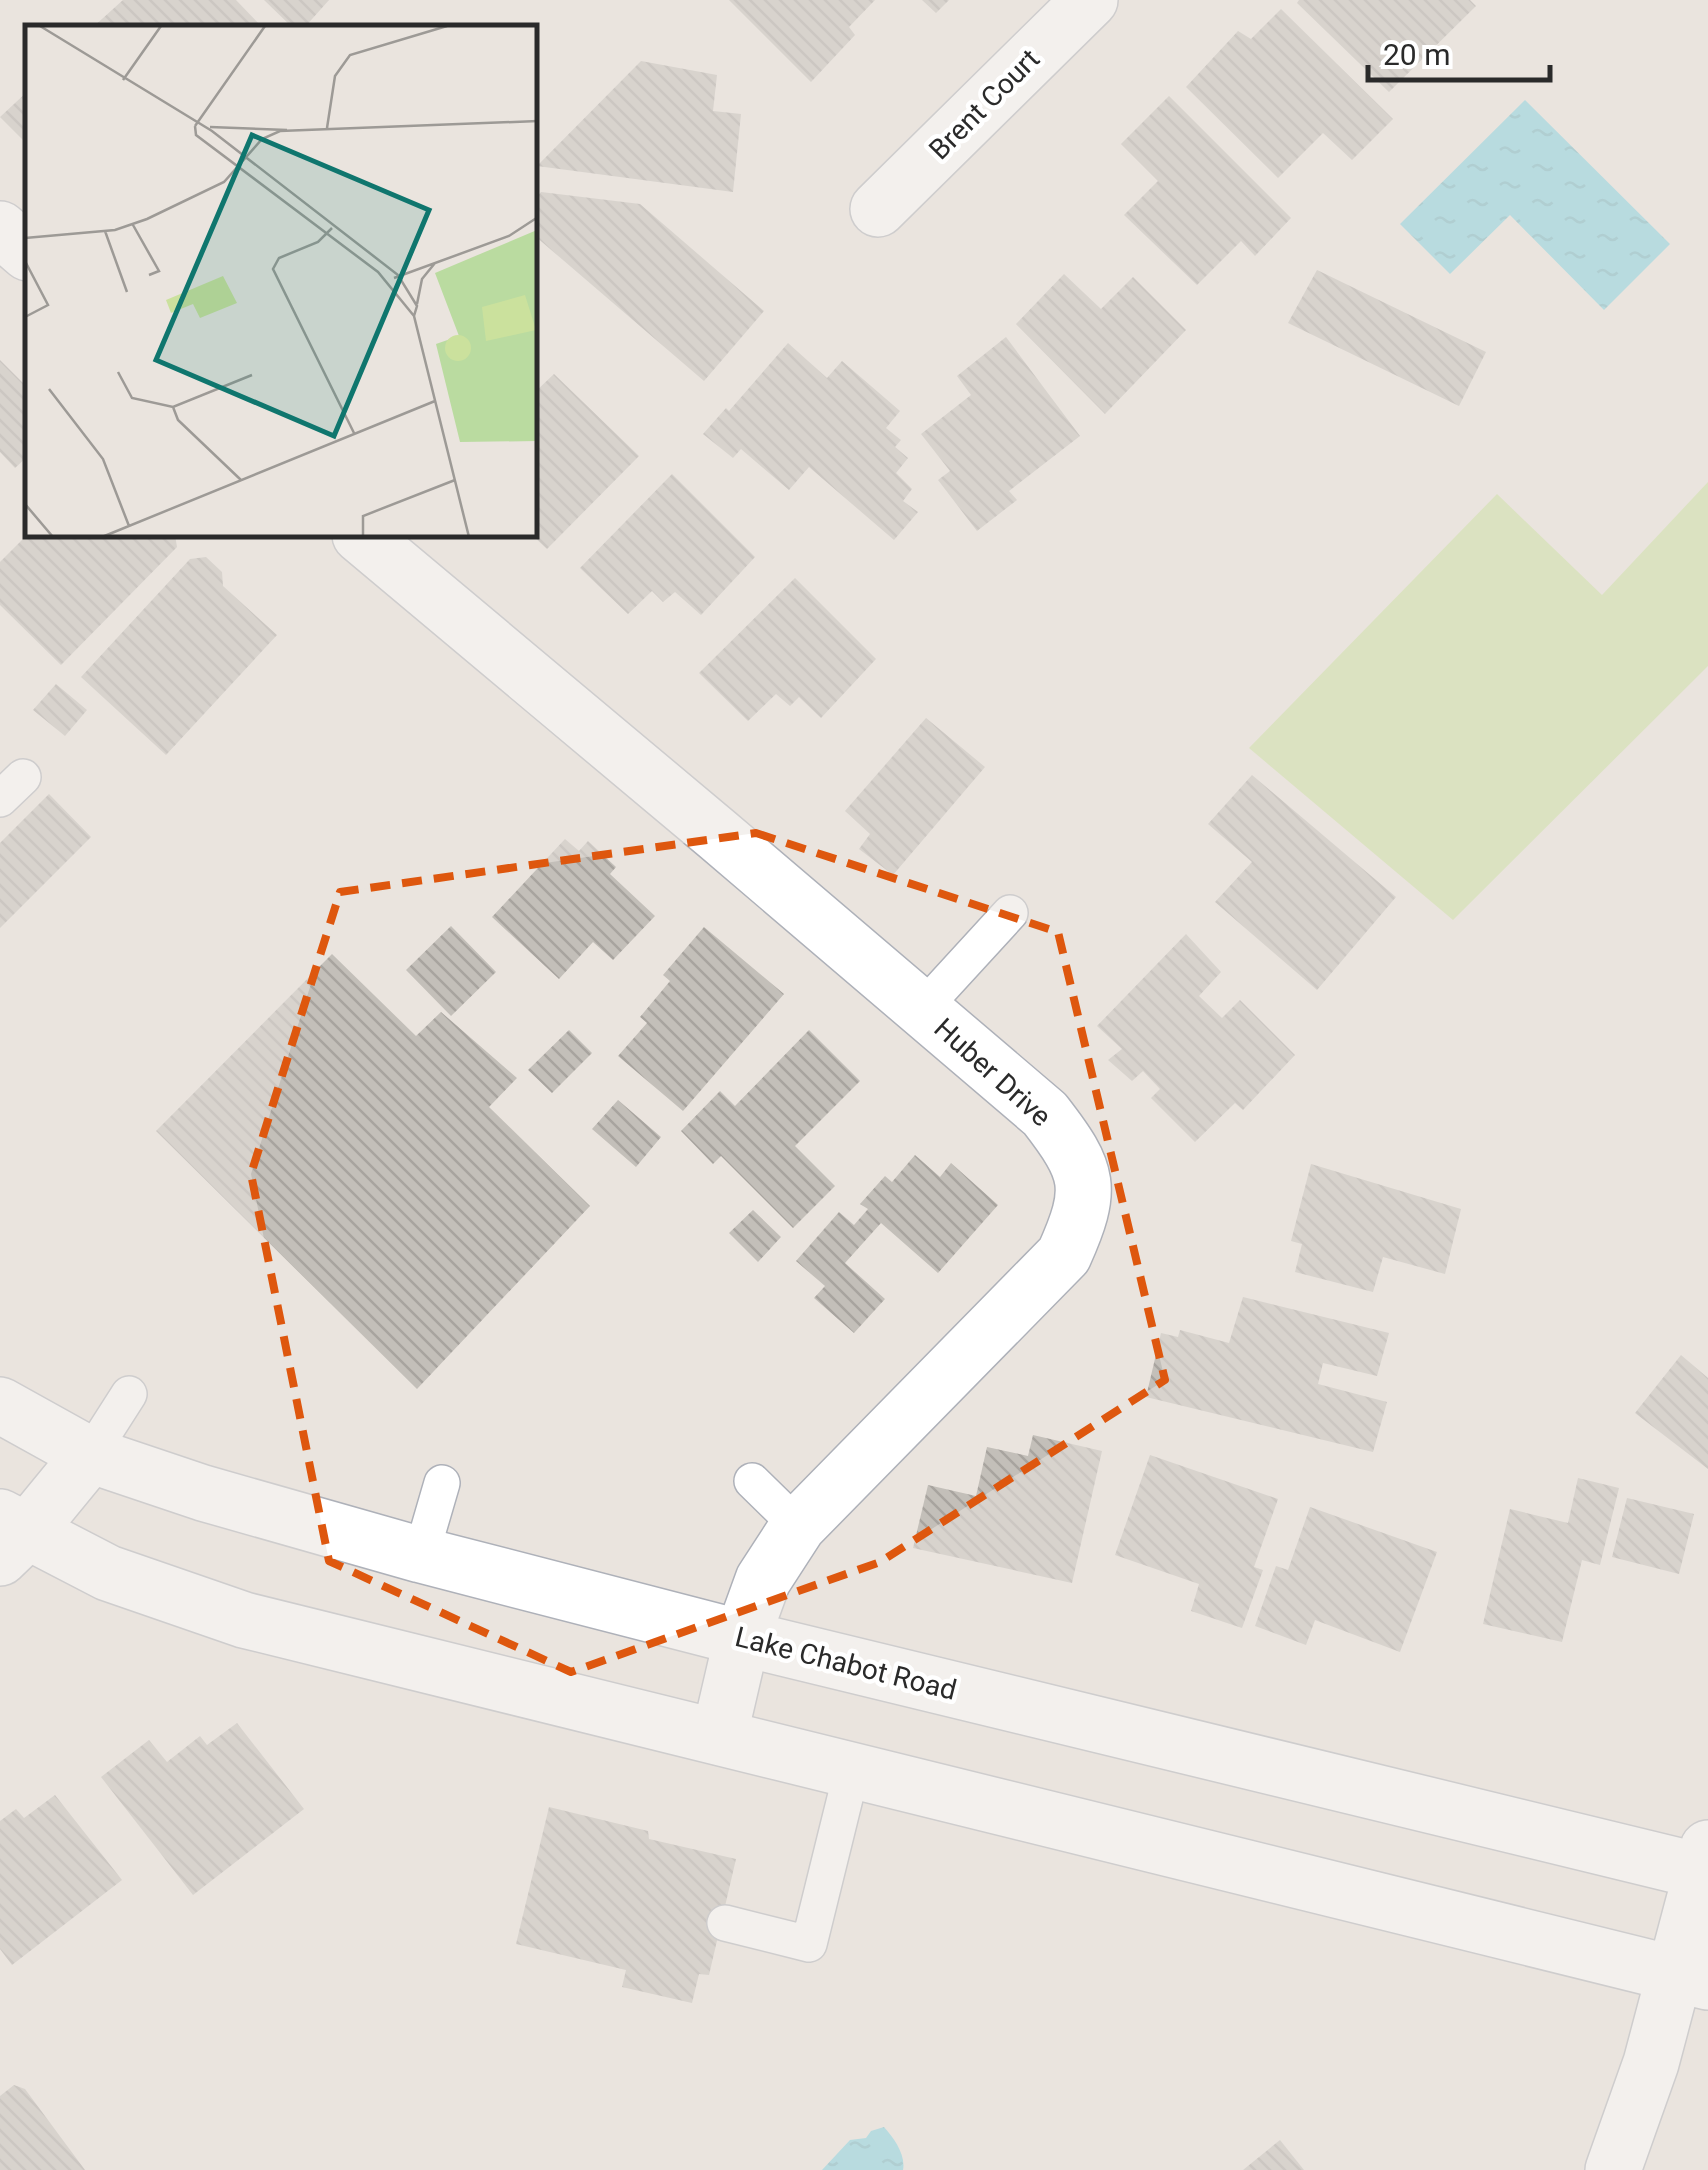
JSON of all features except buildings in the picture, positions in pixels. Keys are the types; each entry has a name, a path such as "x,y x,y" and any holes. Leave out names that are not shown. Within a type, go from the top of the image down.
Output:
{"main road":[{"name":"Brent Court","path":"878,209 1090,0"},
{"path":"0,229 25,250"},
{"name":"Huber Drive","path":"364,538 1045,1114 1072,1149 1085,1181 1082,1216 1064,1256 798,1526 763,1580 742,1638 719,1737"},
{"name":"Lake Chabot Road","path":"0,1405 90,1455 203,1493 421,1555 742,1638 1706,1864"},
{"path":"90,1455 9,1536 244,1620 1691,1978"},
{"path":"1613,2170 1652,2062 1691,1978 1706,1864"}],"lane":[{"path":"922,1009 1010,913"},
{"path":"90,1455 129,1394"},
{"path":"752,1481 798,1526"},
{"path":"421,1555 442,1484"},
{"path":"725,1923 809,1944 852,1770"}],"highlighted area":[{"path":"756,833 1058,932 1165,1380 880,1562 571,1672 329,1561 251,1174 340,892"}],"green space":[{"path":"1708,482 1708,666 1453,920 1249,748 1497,494 1602,595"}],"water":[{"path":"1525,100 1670,244 1604,310 1510,215 1450,274 1400,224"},
{"path":"884,2127 901,2153 903,2170 822,2170 850,2140 866,2138 871,2131"}]}
